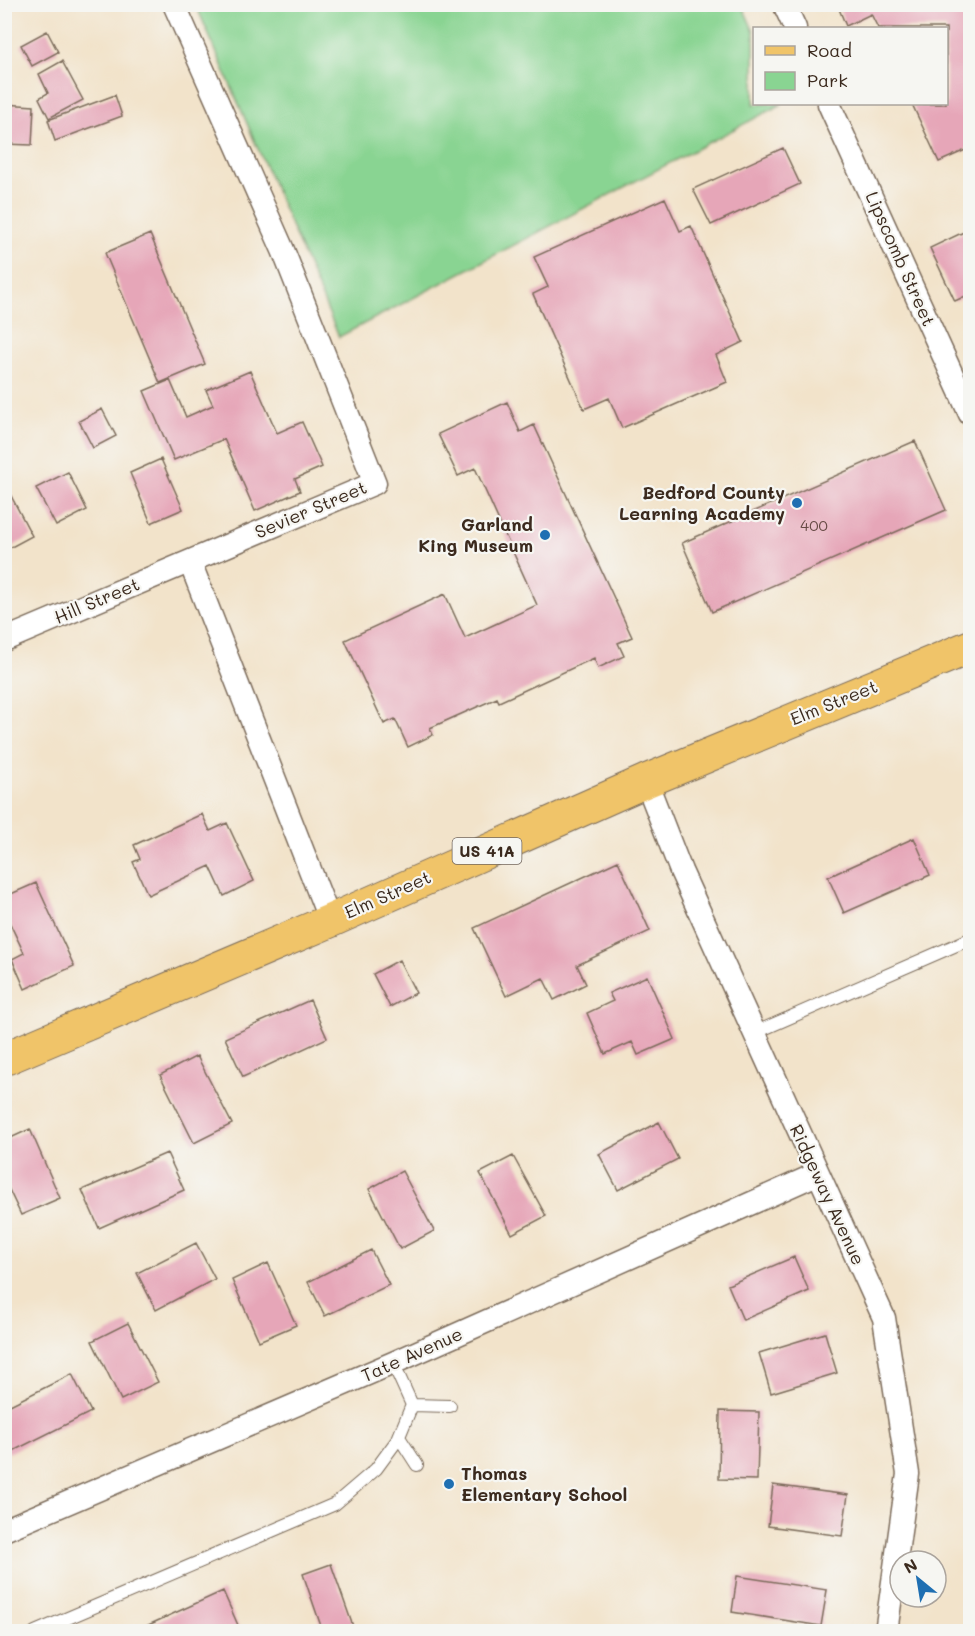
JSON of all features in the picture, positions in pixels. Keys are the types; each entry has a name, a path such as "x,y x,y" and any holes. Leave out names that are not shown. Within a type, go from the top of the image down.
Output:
{"main road":[{"name":"Elm Street","path":"5,1058 330,921 646,781 970,647"}],"street":[{"name":"Sevier Street","path":"174,4 284,249 375,483 190,562"},
{"path":"784,4 795,27"},
{"name":"Lipscomb Street","path":"829,105 970,414"},
{"name":"Hill Street","path":"4,640 190,562"},
{"path":"190,562 330,921"},
{"name":"Ridgeway Avenue","path":"646,781 681,871 884,1318 908,1474 886,1632"},
{"name":"Tate Avenue","path":"4,1530 393,1363 817,1174"}],"lane":[{"path":"754,1033 970,939"},
{"path":"35,1632 335,1504 376,1469 399,1437 412,1405 393,1363"},
{"path":"412,1405 450,1406"},
{"path":"399,1437 417,1465"}],"green space":[{"path":"196,5 742,5 753,30 753,105 780,105 339,337"}],"building":[{"path":"837,4 970,4 970,148 939,162 912,105 948,105 948,27 878,27 871,14 846,26"},
{"path":"47,31 58,52 32,66 21,45"},
{"path":"62,61 83,100 49,118 39,98 48,93 39,74"},
{"path":"115,95 122,116 55,141 48,120"},
{"path":"4,104 34,106 32,145 4,144"},
{"path":"783,148 800,184 711,225 693,189"},
{"path":"665,198 680,231 691,226 743,342 716,355 727,382 622,428 609,398 584,409 533,294 548,287 534,257"},
{"path":"970,229 970,294 955,301 930,248"},
{"path":"150,234 205,364 160,383 105,253"},
{"path":"250,371 277,433 302,422 322,467 295,479 300,491 255,511 224,439 174,460 144,391 170,380 186,417 213,405 206,390"},
{"name":"Garland King Museum","path":"507,402 520,432 534,425 632,637 618,643 624,656 598,668 594,658 499,702 497,698 430,728 433,735 408,747 395,719 384,724 345,640 445,594 465,638 537,605 475,468 458,476 438,434"},
{"path":"102,409 116,436 93,448 79,421"},
{"name":"Bedford County Learning Academy","path":"915,441 946,510 712,612 682,543"},
{"path":"161,459 183,509 151,523 130,473"},
{"path":"68,472 87,510 56,526 36,488"},
{"path":"9,492 32,536 4,551 4,495"},
{"path":"202,814 210,831 227,823 254,881 224,896 210,866 148,895 133,862 140,859 134,845"},
{"path":"914,838 930,875 844,913 828,877"},
{"path":"618,861 650,931 577,965 586,984 554,1000 543,978 506,996 474,928"},
{"path":"36,883 74,966 25,989 12,959 24,953 4,911 4,897"},
{"path":"399,960 416,993 390,1007 373,974"},
{"path":"647,976 675,1039 638,1055 632,1042 605,1054 587,1013 613,1001 609,993"},
{"path":"310,1000 327,1038 243,1077 225,1038"},
{"path":"197,1056 232,1124 194,1143 160,1075"},
{"path":"659,1122 678,1159 618,1190 599,1154"},
{"path":"30,1129 60,1198 21,1215 4,1179 4,1141"},
{"path":"167,1153 184,1190 99,1228 82,1190"},
{"path":"513,1156 546,1216 512,1234 480,1173"},
{"path":"402,1171 434,1231 400,1249 369,1189"},
{"path":"196,1243 215,1279 156,1310 137,1273"},
{"path":"371,1250 389,1285 325,1316 308,1282"},
{"path":"794,1257 809,1291 743,1320 728,1285"},
{"path":"268,1263 296,1325 259,1341 232,1280"},
{"path":"128,1323 158,1382 121,1400 92,1341"},
{"path":"825,1333 837,1373 771,1393 759,1353"},
{"path":"72,1374 91,1412 9,1453 4,1445 4,1408"},
{"path":"720,1411 759,1412 757,1480 719,1479"},
{"path":"773,1485 848,1495 842,1536 768,1526"},
{"path":"331,1564 355,1632 323,1632 303,1574"},
{"path":"737,1576 827,1590 821,1626 732,1612"},
{"path":"223,1591 241,1632 146,1632 144,1627"}],"place":[{"name":"Bedford County Learning Academy","path":"797,503"},
{"name":"Garland King Museum","path":"545,535"},
{"name":"Thomas Elementary School","path":"449,1484"}]}
